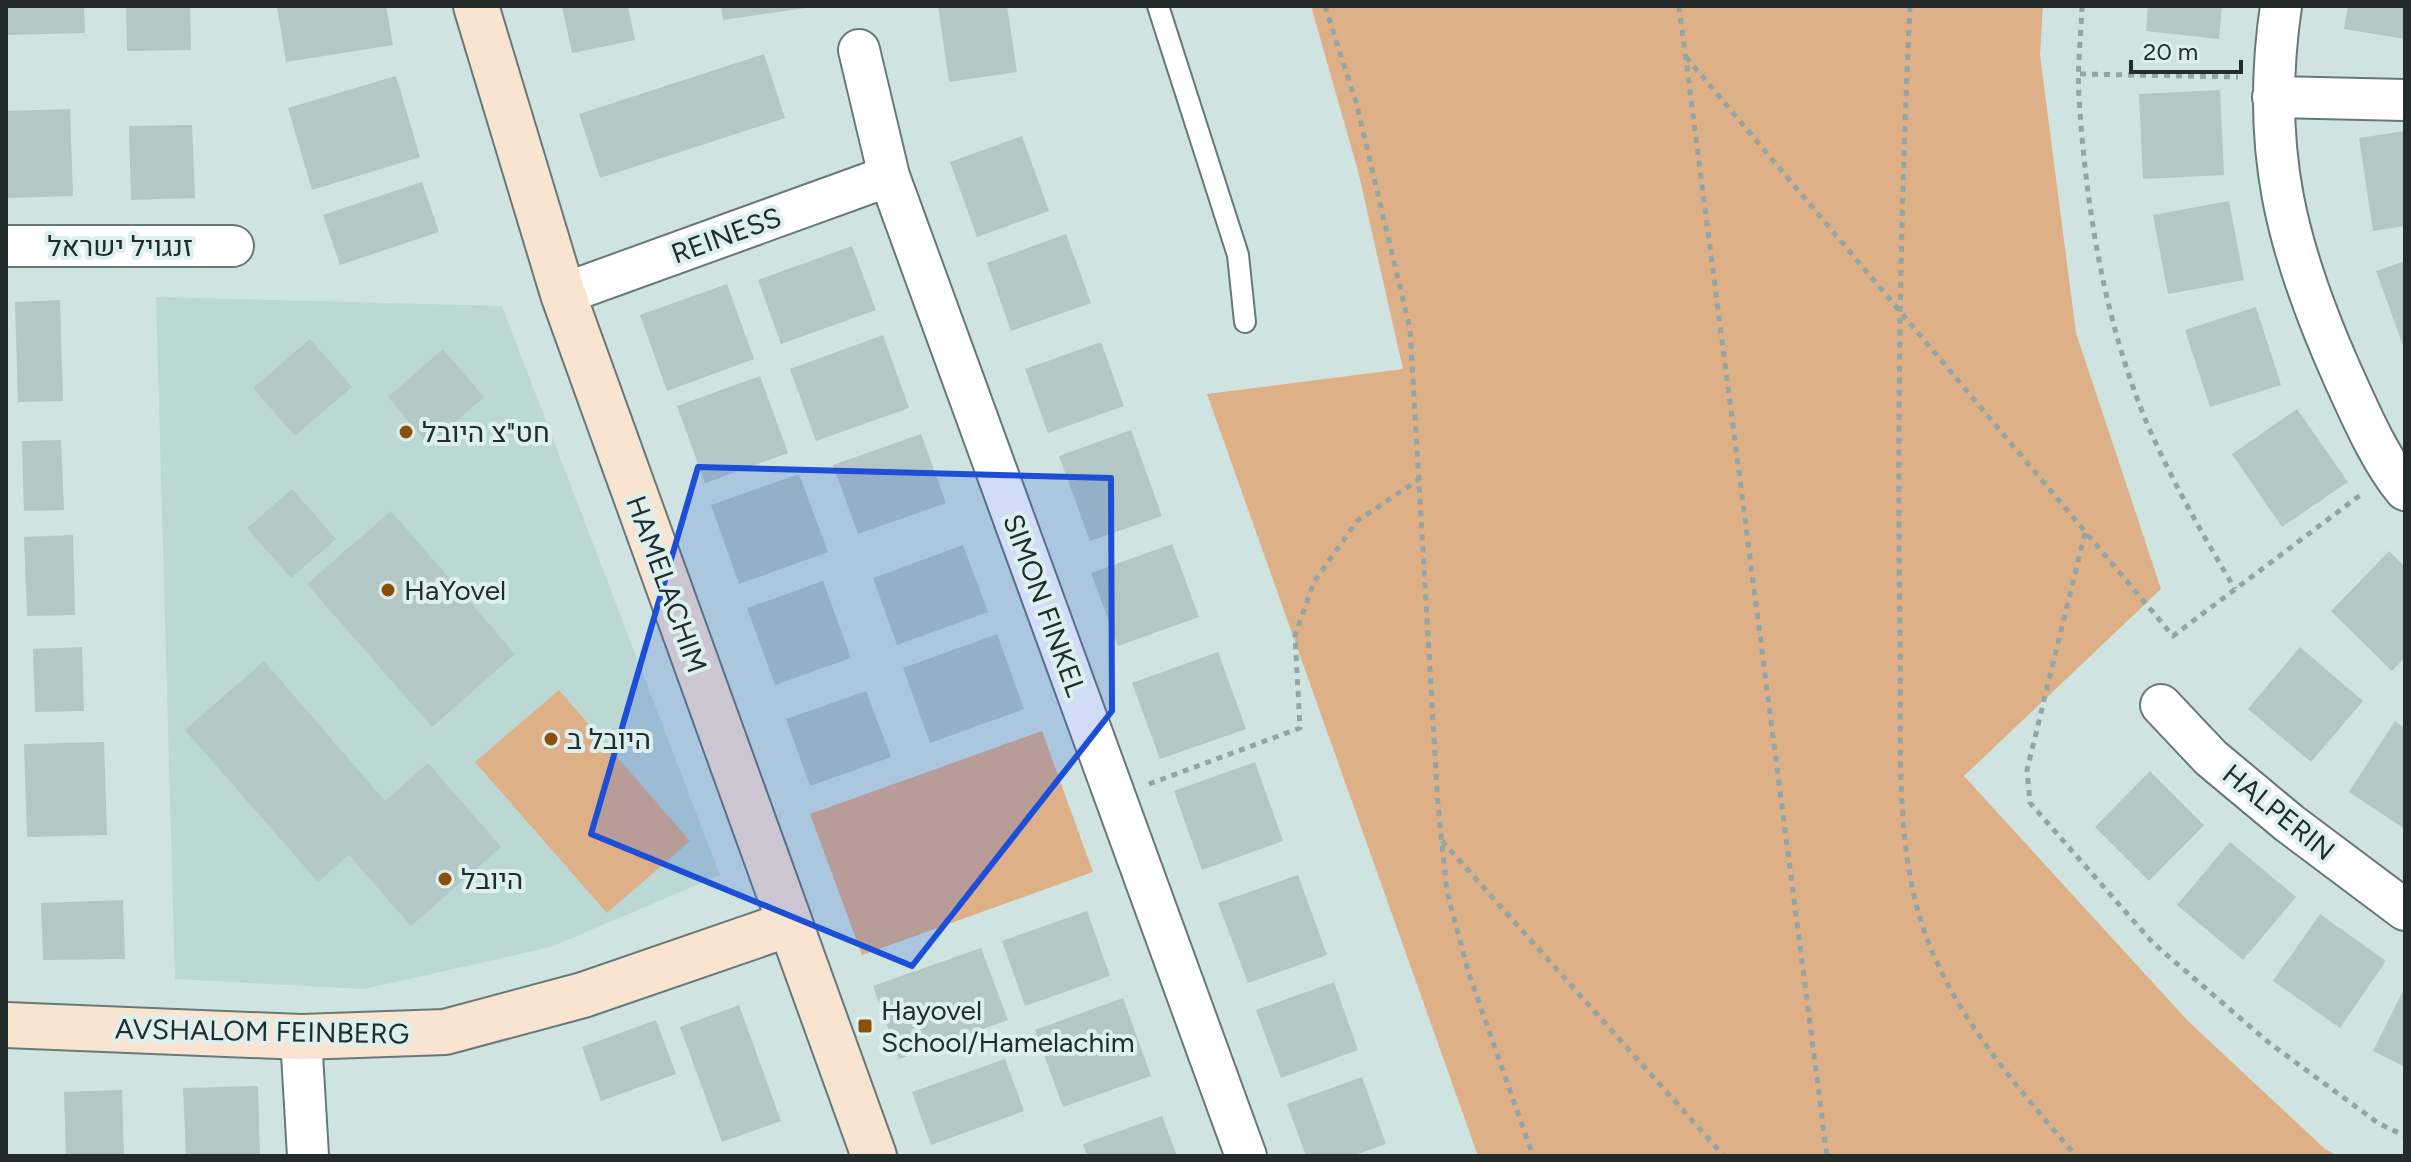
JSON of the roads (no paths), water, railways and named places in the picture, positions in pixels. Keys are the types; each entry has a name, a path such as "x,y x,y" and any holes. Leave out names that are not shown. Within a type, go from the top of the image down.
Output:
{"street":[{"name":"HAMELACHIM","path":"476,6 563,294 874,1156"},
{"path":"2281,6 2274,88 2278,178 2294,253 2316,315 2360,413 2399,480"},
{"name":"SIMON FINKEL","path":"859,50 889,176 1246,1156"},
{"path":"2274,88 2405,100"},
{"name":"REINESS","path":"563,294 889,176"},
{"name":"זנגויל ישראל","path":"6,246 233,246"},
{"name":"HALPERIN","path":"2161,705 2211,758 2300,831 2405,910"},
{"name":"AVSHALOM FEINBERG","path":"6,1025 301,1037 445,1032 583,995 789,924"},
{"path":"301,1037 308,1156"}],"lane":[{"path":"1158,6 1238,255 1245,322"}],"place":[{"name":"חט\"צ היובל","path":"406,432"},
{"name":"HaYovel","path":"388,590"},
{"name":"היובל ב","path":"551,739"},
{"name":"היובל","path":"445,879"},
{"name":"Hayovel School/Hamelachim","path":"865,1026"}]}
